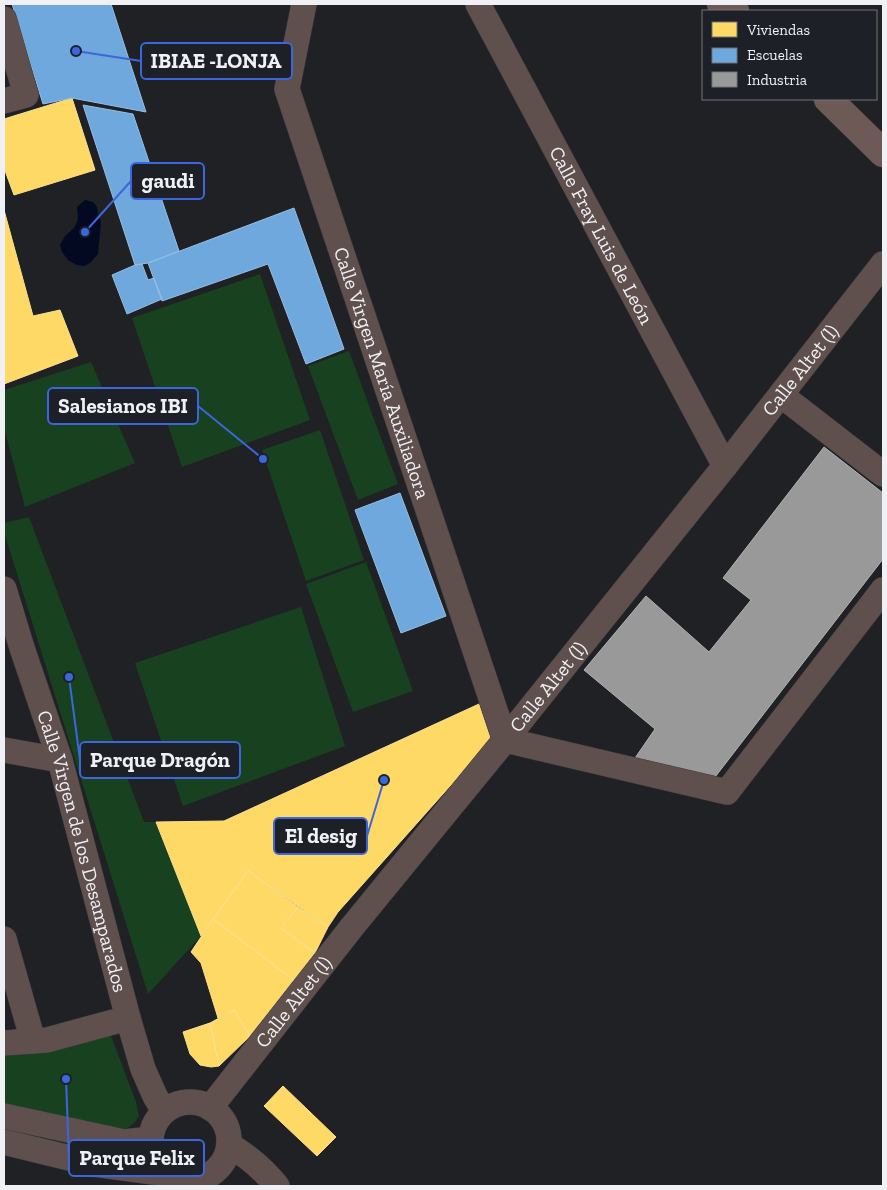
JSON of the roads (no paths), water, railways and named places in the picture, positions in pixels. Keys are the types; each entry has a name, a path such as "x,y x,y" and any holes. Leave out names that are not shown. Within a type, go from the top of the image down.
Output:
{"main road":[{"path":"722,4 733,10"},
{"path":"829,100 883,153"}],"street":[{"name":"Calle Virgen María Auxiliadora","path":"304,4 287,88 505,740"},
{"name":"Calle Fray Luis de León","path":"478,4 725,466"},
{"path":"4,19 15,98"},
{"name":"Calle Altet (l)","path":"210,1108 352,927 725,466 883,264"},
{"path":"781,395 883,474"},
{"name":"Calle Virgen de los Desamparados","path":"4,589 13,646 60,760 143,1069 164,1111"},
{"path":"505,740 727,792 883,590"},
{"path":"4,750 60,760"},
{"path":"4,939 33,1041"},
{"path":"4,1043 62,1036 128,1018"},
{"path":"168,1174 158,1165 152,1153 151,1139 153,1129 157,1119 164,1111 172,1106 192,1102 210,1108 219,1115 225,1124 228,1134 226,1155 222,1164 205,1178 209,1182"},
{"path":"4,1116 124,1142 151,1139"},
{"path":"4,1142 94,1164 168,1174 182,1180 209,1182"},
{"path":"228,1145 249,1157 277,1186"}],"water":[{"path":"85,200 93,202 97,207 101,221 98,254 90,263 84,266 77,265 68,260 62,252 60,245 65,236 74,228 78,219 77,207"}],"place":[{"name":"IBIAE -LONJA","path":"76,51"},
{"name":"gaudi","path":"85,232"},
{"name":"Salesianos IBI","path":"263,459"},
{"name":"Parque Dragón","path":"69,677"},
{"name":"El desig","path":"384,780"},
{"name":"Parque Felix","path":"66,1079"}]}
